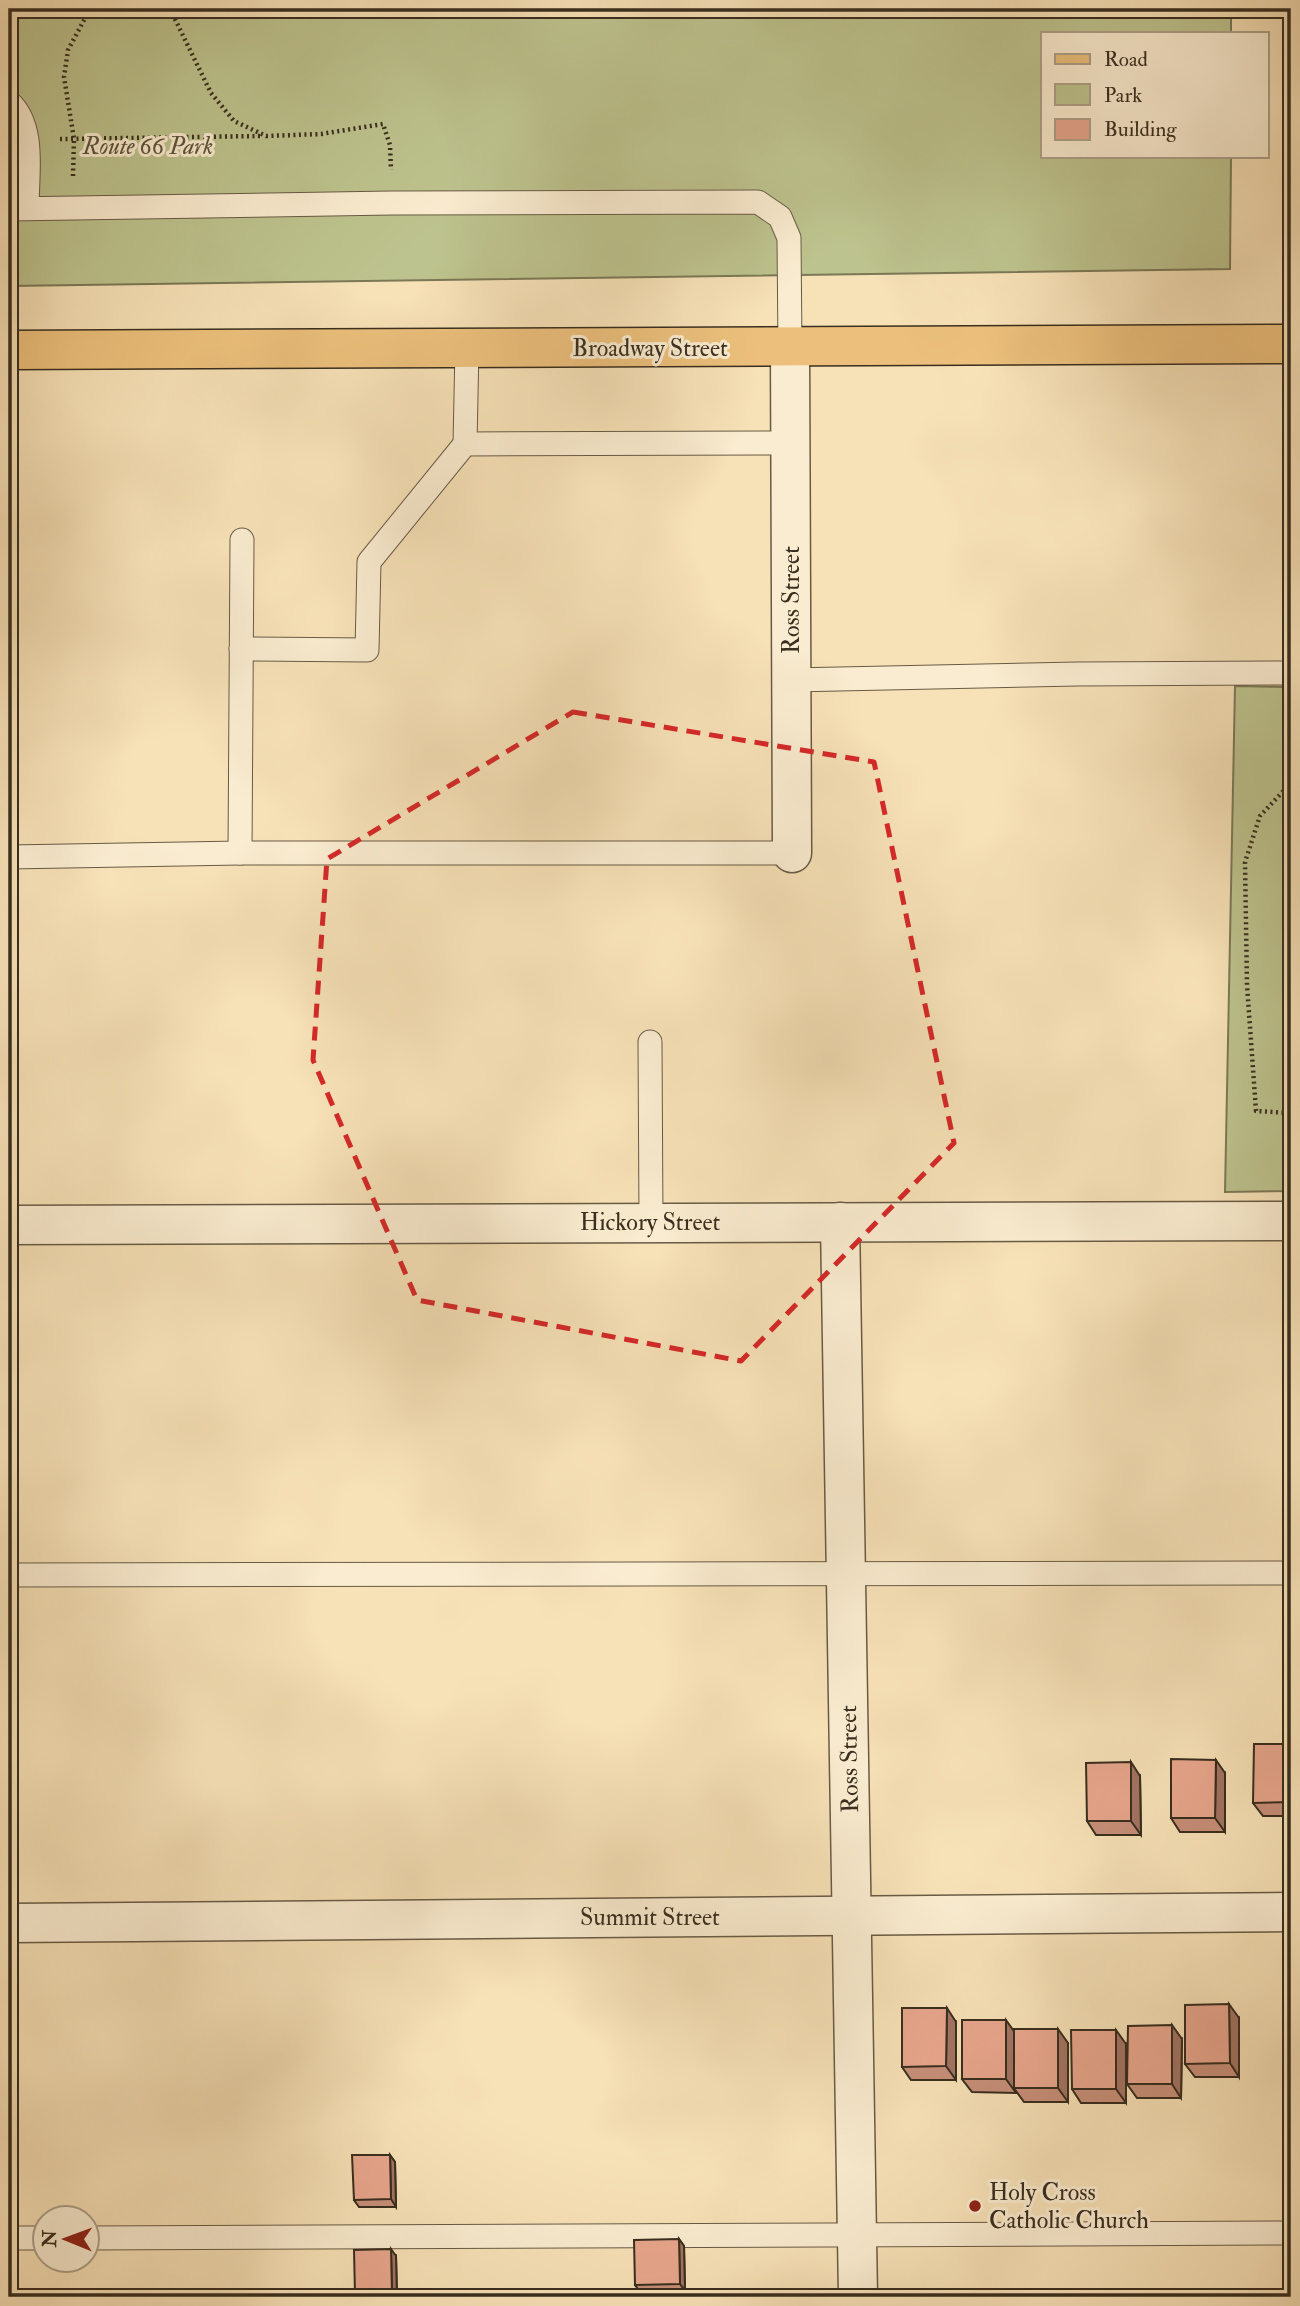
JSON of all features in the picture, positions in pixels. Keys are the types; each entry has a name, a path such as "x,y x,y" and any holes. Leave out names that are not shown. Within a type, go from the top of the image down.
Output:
{"main road":[{"name":"Broadway Street","path":"9,350 1291,344"}],"street":[{"name":"Ross Street","path":"790,347 792,853"},
{"name":"Hickory Street","path":"9,1225 1291,1221"},
{"name":"Ross Street","path":"840,1222 858,2297"},
{"name":"Summit Street","path":"9,1923 1291,1912"}],"lane":[{"path":"9,102 19,111 27,139 18,209 392,203 758,202 780,217 789,238 790,347"},
{"path":"241,649 367,650 369,562 464,444 467,348"},
{"path":"464,444 790,443"},
{"path":"240,853 242,540"},
{"path":"791,680 1291,673"},
{"path":"9,856 240,853 792,853"},
{"path":"650,1042 651,1222"},
{"path":"9,1575 1291,1573"},
{"path":"102,2238 1291,2233"},
{"path":"9,2238 32,2238"}],"path":[{"path":"73,208 74,139 64,78 68,50 90,9"},
{"path":"170,9 211,93 234,121 265,136"},
{"path":"27,139 321,134 383,124 390,145 392,203"},
{"path":"1291,783 1260,816 1245,862 1247,985 1256,1111 1291,1113"}],"highlighted area":[{"path":"573,712 874,762 954,1143 741,1361 417,1300 313,1060 327,859"}],"green space":[{"name":"Route 66 Park","path":"9,9 1231,9 1231,32 1041,32 1041,158 1231,158 1230,269 9,286"},
{"path":"1235,686 1291,687 1291,1191 1225,1192"}],"building":[{"path":"1254,1744 1291,1744 1291,1802 1253,1803"},
{"path":"1171,1759 1216,1760 1215,1818 1171,1818"},
{"path":"1131,1762 1131,1821 1087,1821 1086,1763"},
{"path":"1229,2004 1230,2063 1185,2064 1185,2005"},
{"path":"902,2008 947,2008 946,2066 902,2067"},
{"path":"962,2020 1006,2020 1006,2079 962,2079"},
{"path":"1172,2025 1172,2084 1127,2084 1128,2026"},
{"path":"1014,2029 1058,2029 1058,2088 1014,2088"},
{"path":"1071,2030 1116,2030 1116,2089 1072,2089"},
{"path":"352,2155 390,2155 391,2199 354,2200"},
{"path":"679,2239 680,2284 635,2285 634,2240"},
{"path":"391,2249 392,2293 355,2294 354,2250"}],"place":[{"name":"Holy Cross Catholic Church","path":"975,2206"}]}
